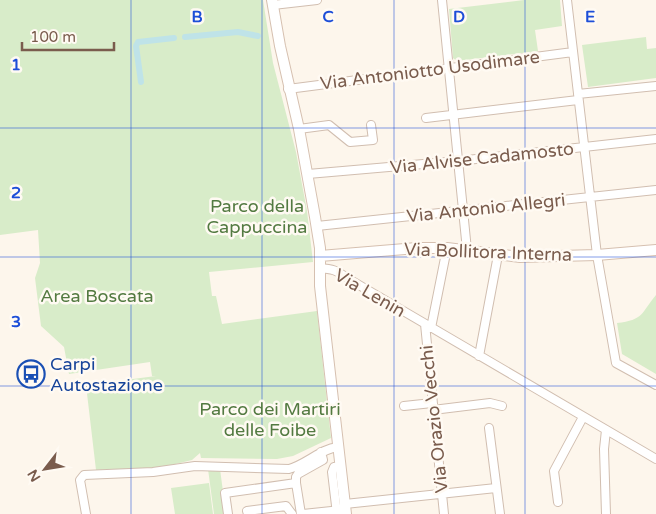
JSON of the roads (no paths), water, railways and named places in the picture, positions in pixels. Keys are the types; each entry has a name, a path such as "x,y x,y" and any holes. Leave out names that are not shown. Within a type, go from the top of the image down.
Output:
{"street":[{"path":"273,3 317,0"},
{"path":"442,0 467,250"},
{"path":"567,0 589,197 616,363 656,385"},
{"name":"Via Lenin","path":"273,3 288,89 299,129 308,174 317,226 320,256 319,268 338,271 428,326 656,459"},
{"name":"Via Antoniotto Usodimare","path":"288,89 573,52"},
{"path":"426,118 656,86"},
{"path":"299,129 330,125 350,142 373,140 371,125"},
{"name":"Via Alvise Cadamosto","path":"308,174 458,161 656,139"},
{"name":"Via Antonio Allegri","path":"317,226 656,190"},
{"name":"Via Bollitora Interna","path":"320,256 417,248 447,248 520,257 597,255 656,250"},
{"name":"Via Orazio Vecchi","path":"444,514 432,407 428,326 447,248"},
{"path":"479,356 498,255"},
{"path":"319,268 340,466 342,510"},
{"path":"404,406 432,407 490,403 502,406"},
{"path":"558,502 554,471 583,417"},
{"path":"489,428 500,514"},
{"path":"606,430 604,449 606,514"},
{"path":"86,514 80,480 84,475 153,472 195,466 289,468 328,449 338,447"},
{"path":"321,452 322,460 296,477 302,514 496,488"},
{"path":"228,514 225,493 296,483"},
{"path":"248,514 247,510 286,506 292,514"}],"waterway":[{"path":"185,37 238,32 258,36"},
{"path":"141,82 136,46 138,42 174,38"}],"place":[{"name":"Carpi Autostazione","path":"31,374"}],"park label":[{"name":"Parco della Cappuccina","path":"257,216"},
{"name":"Area Boscata","path":"97,296"},
{"name":"Parco dei Martiri delle Foibe","path":"270,419"}]}
